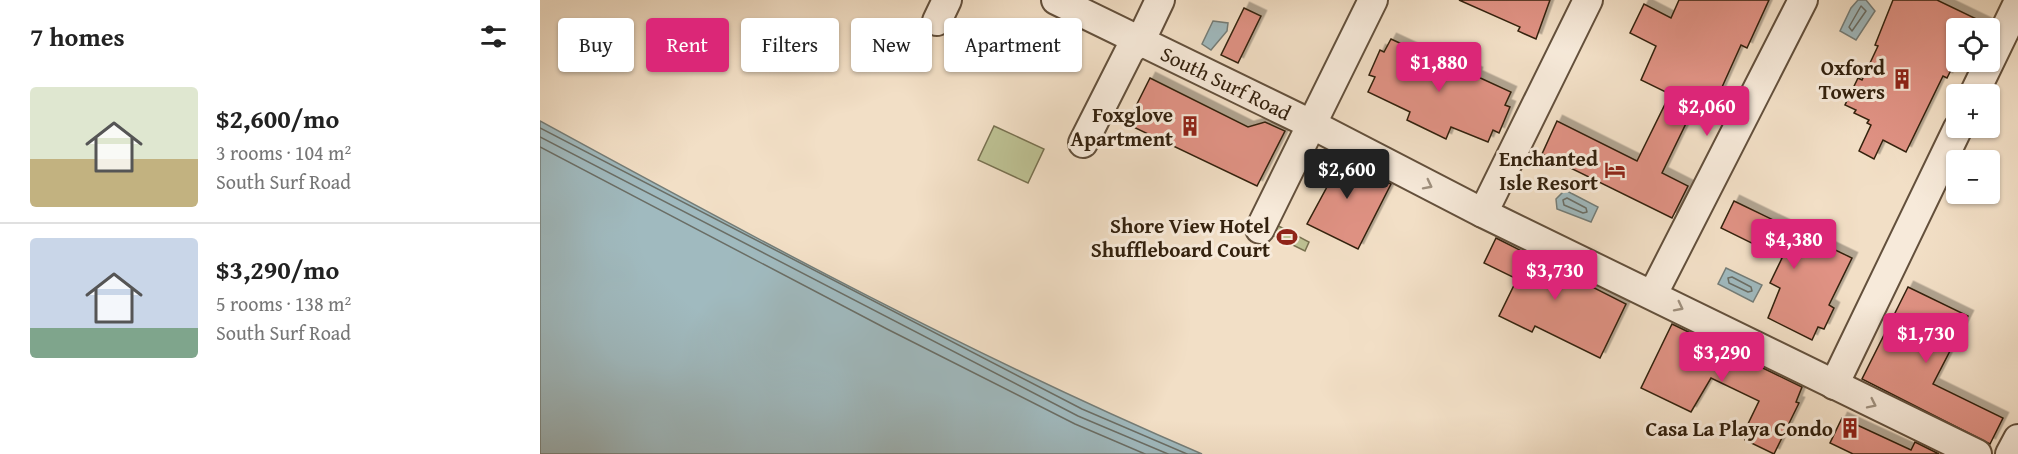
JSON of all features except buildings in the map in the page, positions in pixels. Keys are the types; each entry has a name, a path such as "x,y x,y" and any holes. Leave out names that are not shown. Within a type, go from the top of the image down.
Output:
{"street":[{"name":"South Surf Road","path":"1056,0 1313,125 1483,213 1977,454"},
{"path":"1083,144 1130,51 1140,42 1160,0"},
{"path":"1260,230 1373,0"},
{"path":"1483,213 1588,0"},
{"path":"1653,294 1803,0"},
{"path":"1979,84 2018,3"},
{"path":"1834,385 1953,138"},
{"path":"2010,454 2018,439"}],"green space":[{"path":"994,126 1044,149 1028,183 978,160"},
{"name":"Shore View Hotel Shuffleboard Court","path":"1271,222 1309,242 1305,251 1266,232"}],"water":[{"path":"1858,0 1866,0 1875,11 1856,40 1840,31 1851,8"},
{"path":"1213,21 1228,23 1227,31 1211,50 1202,44"},
{"path":"540,121 785,253 950,337 1117,417 1202,454 540,454"},
{"path":"1565,190 1598,207 1591,222 1557,209 1556,199"},
{"path":"1726,268 1762,285 1753,302 1718,284"}],"place":[{"name":"Oxford Towers","path":"1902,79"},
{"name":"Foxglove Apartment","path":"1190,126"},
{"name":"Enchanted Isle Resort","path":"1615,170"},
{"name":"Shore View Hotel Shuffleboard Court","path":"1287,237"},
{"name":"Casa La Playa Condo","path":"1850,428"}]}
